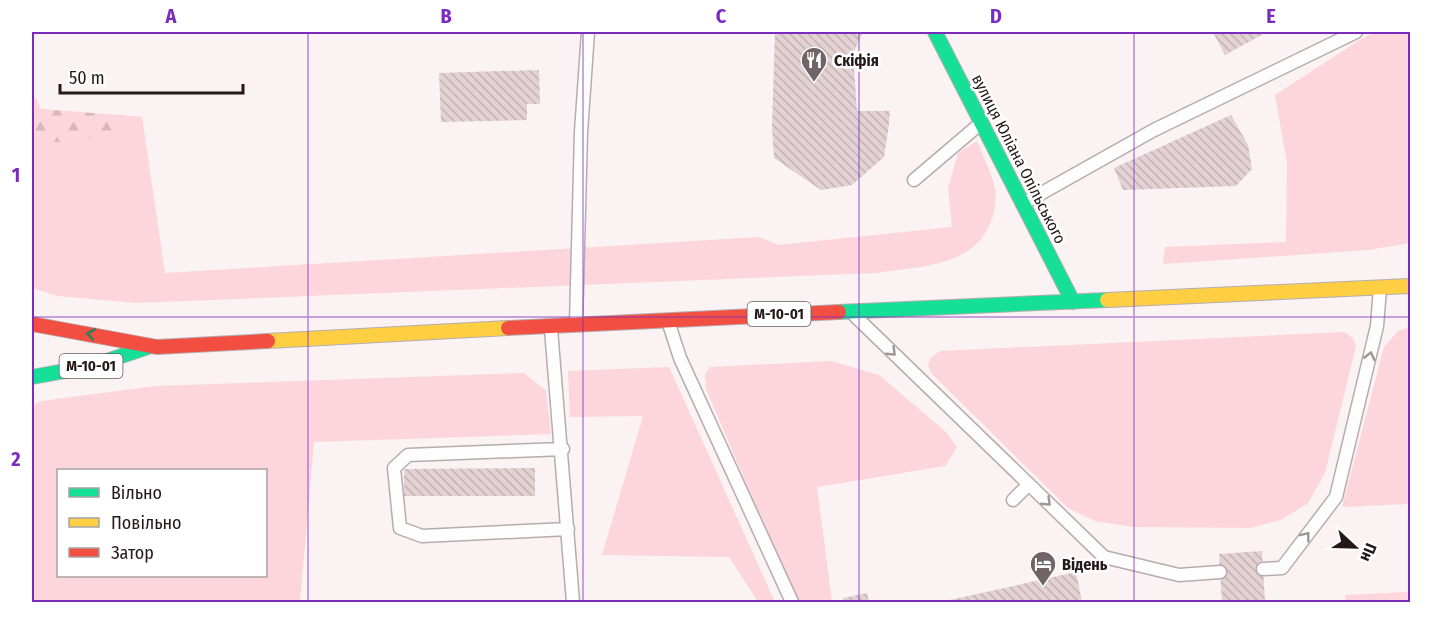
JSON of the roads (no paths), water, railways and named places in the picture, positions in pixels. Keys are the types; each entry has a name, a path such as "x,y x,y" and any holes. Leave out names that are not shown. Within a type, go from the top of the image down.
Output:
{"main road":[{"name":"вулиця Юліана Опільського","path":"935,32 1073,302"},
{"name":"М-10-01","path":"32,378 92,366 148,347 850,311 1410,286"},
{"name":"М-10-01","path":"32,324 94,334 148,347"}],"lane":[{"path":"576,325 581,132 588,32"},
{"path":"1023,203 1154,130 1356,32"},
{"path":"914,180 981,122"},
{"path":"1263,569 1282,568 1336,497 1377,326 1380,288"},
{"path":"850,311 1104,557 1179,575 1220,572"},
{"path":"668,320 680,358 792,603"},
{"path":"551,326 563,449 573,603"},
{"path":"563,449 408,455 394,468 400,528 422,536 568,529"},
{"path":"1013,500 1029,484"}],"place":[{"name":"Скіфія","path":"814,83"},
{"name":"Відень","path":"1043,587"}]}
